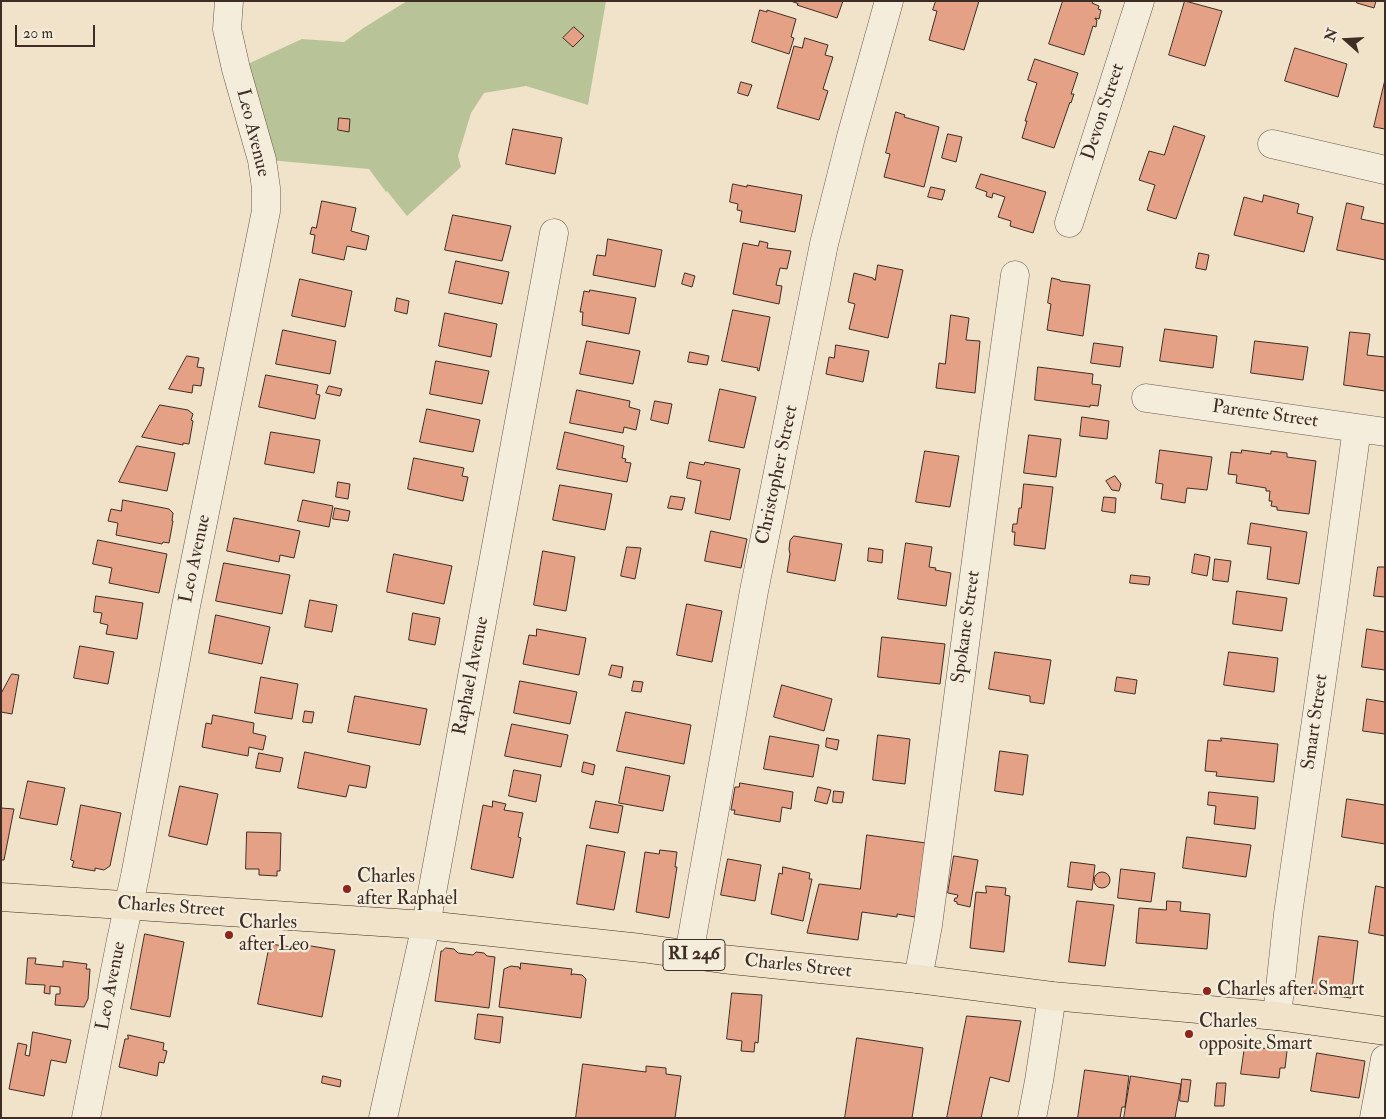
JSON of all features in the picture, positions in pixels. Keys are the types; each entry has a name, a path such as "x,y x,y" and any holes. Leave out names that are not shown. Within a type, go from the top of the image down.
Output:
{"main road":[{"name":"Charles Street","path":"1,897 426,925 722,959 918,979 1052,996 1277,1016 1385,1031"}],"street":[{"name":"Leo Avenue","path":"86,1118 137,866 186,606 266,211 266,188 262,160 236,70 227,29 229,1"},
{"name":"Christopher Street","path":"689,954 754,591 824,244 888,1"},
{"name":"Devon Street","path":"1068,223 1140,1"},
{"path":"1272,144 1385,170"},
{"name":"Raphael Avenue","path":"383,1118 426,925 554,233"},
{"name":"Spokane Street","path":"918,979 929,915 1015,275"},
{"name":"Parente Street","path":"1146,398 1385,432"},
{"name":"Smart Street","path":"1277,1016 1288,914 1357,428"},
{"path":"1032,1118 1052,996"},
{"path":"1374,1118 1385,1060"}],"green space":[{"path":"407,1 606,1 588,105 526,86 484,93 471,113 458,156 461,167 407,216 369,169 269,160 241,69 302,39 344,42"}],"building":[{"path":"791,1 843,1 837,18 797,5"},
{"path":"936,1 979,1 964,50 929,40 937,11 933,10"},
{"path":"1063,1 1093,1 1092,3 1099,6 1098,9 1101,10 1099,19 1095,18 1097,20 1096,27 1093,26 1084,55 1049,44"},
{"path":"1185,1 1222,11 1205,66 1169,55"},
{"path":"1357,1 1376,1 1374,8 1357,3"},
{"path":"760,10 767,12 767,10 796,19 791,37 794,38 789,54 752,42"},
{"path":"574,27 584,36 573,47 563,38"},
{"path":"805,38 828,45 825,55 833,57 823,89 828,91 819,120 777,108 794,46 802,48"},
{"path":"1295,48 1347,64 1338,97 1285,81"},
{"path":"1035,59 1078,73 1071,94 1074,94 1054,148 1022,138 1027,121 1025,121 1037,83 1028,80"},
{"path":"1385,80 1385,129 1374,127"},
{"path":"741,82 752,85 748,96 738,93"},
{"path":"896,112 905,115 904,117 939,127 924,187 884,177 890,154 886,153"},
{"path":"339,118 350,119 349,132 338,130"},
{"path":"1174,126 1205,136 1176,219 1147,210 1155,185 1139,180 1149,151 1164,155"},
{"path":"513,129 562,138 555,174 506,164"},
{"path":"948,134 962,137 956,162 942,158"},
{"path":"981,174 1046,192 1033,233 1010,226 1011,221 998,217 1005,197 993,193 992,198 986,196 987,192 976,188"},
{"path":"733,184 802,195 795,232 740,222 742,211 737,210 738,204 730,202"},
{"path":"931,187 945,190 942,200 928,197"},
{"path":"1264,195 1299,204 1297,213 1313,217 1304,252 1234,235 1244,197 1262,202"},
{"path":"322,201 356,208 351,231 369,236 366,250 347,246 344,260 312,253 315,235 310,234 312,227 316,228"},
{"path":"1347,203 1364,207 1361,219 1385,224 1385,260 1337,250"},
{"path":"453,215 511,226 502,261 445,250"},
{"path":"608,239 662,250 655,287 593,275 597,255 605,256"},
{"path":"760,241 768,243 767,248 791,251 787,269 780,268 776,285 782,286 779,304 733,294 743,243 758,246"},
{"path":"1199,253 1209,255 1206,270 1196,268"},
{"path":"456,261 509,272 502,304 449,293"},
{"path":"878,265 903,270 888,338 849,329 855,304 848,302 854,273 875,280"},
{"path":"685,273 695,276 692,287 682,284"},
{"path":"1052,278 1060,281 1090,285 1083,336 1047,330 1051,304 1048,303"},
{"path":"300,279 352,291 345,327 292,316"},
{"path":"590,290 636,298 629,334 582,325 583,312 580,312 584,291 589,292"},
{"path":"397,298 409,301 407,314 395,311"},
{"path":"733,310 770,317 759,371 757,370 758,368 722,361"},
{"path":"445,313 497,324 491,357 439,346"},
{"path":"951,315 969,318 966,340 980,341 975,393 936,388 939,363 945,364"},
{"path":"1165,329 1217,336 1213,368 1160,361"},
{"path":"283,330 336,341 330,374 276,364"},
{"path":"1350,332 1370,334 1367,355 1385,357 1385,391 1344,385"},
{"path":"587,341 640,351 633,384 580,374"},
{"path":"1255,341 1308,347 1303,380 1251,373"},
{"path":"1094,343 1123,347 1120,367 1091,363"},
{"path":"836,345 869,351 863,382 826,374 829,357 834,358"},
{"path":"690,352 709,356 707,365 688,362"},
{"path":"187,356 199,358 197,367 204,368 201,386 193,385 192,393 169,389"},
{"path":"436,361 489,371 482,404 430,394"},
{"path":"1038,367 1093,374 1092,384 1101,385 1098,406 1090,405 1090,407 1035,400"},
{"path":"266,375 318,385 316,394 320,395 315,419 259,407"},
{"path":"329,386 342,389 340,396 326,393"},
{"path":"720,389 756,397 744,448 709,441"},
{"path":"577,390 630,401 629,407 640,410 636,430 624,427 623,433 570,423"},
{"path":"655,401 672,404 668,424 651,420"},
{"path":"160,405 188,410 193,414 189,444 183,443 183,445 142,437"},
{"path":"427,409 480,420 473,452 420,442"},
{"path":"1082,417 1109,421 1107,439 1080,436"},
{"path":"271,432 320,440 314,473 265,464"},
{"path":"565,432 624,446 622,458 626,459 625,462 631,463 627,482 557,469"},
{"path":"1029,435 1061,439 1056,477 1024,473"},
{"path":"137,446 175,453 167,491 119,482"},
{"path":"1160,450 1212,457 1207,490 1187,488 1185,503 1161,499 1163,484 1156,483"},
{"path":"1242,450 1271,454 1271,451 1287,453 1287,457 1316,461 1309,514 1277,510 1277,507 1271,506 1272,501 1269,501 1270,491 1266,491 1266,488 1236,483 1237,475 1228,474 1231,452 1241,453"},
{"path":"925,451 959,456 950,507 916,502"},
{"path":"414,458 464,468 462,476 468,477 463,501 408,489"},
{"path":"690,462 704,465 705,462 740,469 730,520 695,513 701,481 687,478"},
{"path":"1115,476 1121,484 1119,491 1112,490 1106,481"},
{"path":"338,482 350,484 348,499 336,497"},
{"path":"1024,484 1053,487 1045,549 1014,545 1015,532 1012,532 1013,524 1017,524"},
{"path":"560,485 612,494 605,530 553,520"},
{"path":"671,496 685,498 682,510 668,508"},
{"path":"1104,497 1116,498 1115,513 1102,511"},
{"path":"123,500 169,509 173,513 173,521 169,543 163,542 162,544 116,535 118,523 108,521 111,509 121,511"},
{"path":"303,500 333,506 329,527 298,521"},
{"path":"335,508 350,511 348,521 333,519"},
{"path":"234,518 300,531 294,558 280,555 279,562 227,551"},
{"path":"1251,523 1307,532 1299,584 1267,579 1271,547 1248,544"},
{"path":"711,531 747,539 741,568 705,561"},
{"path":"794,536 842,544 835,581 787,572 790,541"},
{"path":"98,540 167,554 159,593 109,583 112,568 93,564"},
{"path":"906,543 932,547 929,567 951,573 946,606 898,599"},
{"path":"627,547 641,548 635,579 621,576"},
{"path":"869,548 883,550 882,563 868,561"},
{"path":"543,551 575,557 566,611 534,605"},
{"path":"394,554 452,566 444,604 387,592"},
{"path":"1195,554 1210,557 1207,576 1192,573"},
{"path":"1215,559 1231,561 1228,582 1213,580"},
{"path":"224,563 290,575 282,614 216,601"},
{"path":"1378,567 1385,567 1385,597 1374,596"},
{"path":"1131,575 1150,577 1149,585 1130,583"},
{"path":"1237,591 1287,598 1282,631 1233,624"},
{"path":"96,596 143,603 137,639 106,634 108,625 100,623 102,613 94,612"},
{"path":"310,600 337,605 332,632 305,627"},
{"path":"687,604 722,611 712,662 677,655"},
{"path":"413,613 440,618 435,645 409,640"},
{"path":"216,615 270,627 262,664 209,653"},
{"path":"537,629 586,638 579,675 523,664 529,635 536,636"},
{"path":"1367,629 1385,632 1385,670 1362,667"},
{"path":"882,637 945,644 940,684 878,677"},
{"path":"80,646 114,652 108,684 74,678"},
{"path":"995,652 1051,660 1044,704 1030,702 1030,696 989,689"},
{"path":"1229,652 1278,658 1274,692 1224,685"},
{"path":"612,665 623,667 621,678 609,675"},
{"path":"12,674 19,675 12,714 1,712 1,694"},
{"path":"261,677 298,684 292,719 255,713"},
{"path":"1117,677 1137,680 1135,694 1115,691"},
{"path":"520,681 577,692 570,724 514,713"},
{"path":"634,681 643,682 641,692 632,691"},
{"path":"782,685 832,699 824,731 774,717"},
{"path":"355,696 427,709 420,745 348,732"},
{"path":"1367,699 1385,702 1385,734 1363,731"},
{"path":"305,711 314,712 312,723 303,722"},
{"path":"626,712 691,725 684,764 617,751"},
{"path":"213,715 254,723 253,733 266,736 263,750 249,747 248,756 202,747 206,723 211,724"},
{"path":"512,724 568,735 561,767 505,756"},
{"path":"878,735 910,739 905,784 873,780"},
{"path":"770,736 819,745 813,777 764,769"},
{"path":"827,738 839,740 837,750 826,747"},
{"path":"1221,738 1278,744 1274,782 1216,776 1217,772 1205,771 1208,740 1221,741"},
{"path":"1000,751 1028,755 1023,795 995,791"},
{"path":"305,752 370,766 366,788 349,785 346,797 298,788"},
{"path":"259,753 283,758 280,772 256,768"},
{"path":"584,762 595,765 593,775 582,772"},
{"path":"626,767 670,776 663,811 619,803"},
{"path":"514,770 541,775 536,802 509,796"},
{"path":"28,781 65,788 57,825 20,818"},
{"path":"740,783 793,792 791,809 782,807 780,822 734,814 735,810 731,810 735,787 739,787"},
{"path":"180,786 218,794 207,845 169,836"},
{"path":"818,787 831,790 827,804 815,801"},
{"path":"834,791 844,792 842,803 833,802"},
{"path":"1209,792 1258,797 1255,829 1214,824 1216,806 1208,805"},
{"path":"1347,799 1385,805 1385,844 1342,837"},
{"path":"493,801 506,804 504,810 523,813 518,837 521,838 513,878 471,869 483,805 492,807"},
{"path":"596,801 623,806 618,833 590,828"},
{"path":"81,805 121,813 110,866 104,870 95,868 95,871 72,867 74,861 71,860"},
{"path":"1,808 14,809 4,860 1,860"},
{"path":"247,832 281,833 280,871 277,871 277,876 259,875 259,869 246,869"},
{"path":"867,835 926,843 915,917 897,914 897,917 862,912 858,940 807,933 819,884 860,889"},
{"path":"1187,837 1251,845 1246,877 1183,868"},
{"path":"587,845 625,852 614,910 577,904"},
{"path":"660,850 677,852 675,867 677,867 669,918 636,912 645,852 659,854"},
{"path":"954,856 978,860 970,907 957,904 954,901 958,895 948,893"},
{"path":"728,859 761,865 755,901 721,895"},
{"path":"1071,862 1095,865 1092,890 1068,887"},
{"path":"783,867 810,873 809,879 812,879 803,921 771,914 779,873 782,874"},
{"path":"1121,869 1155,873 1151,902 1118,898"},
{"path":"1102,872 1108,874 1110,880 1108,886 1102,888 1096,886 1094,880 1096,874"},
{"path":"986,886 1006,888 1005,895 1010,896 1004,952 970,948 976,892 986,893"},
{"path":"1376,886 1385,888 1385,936 1369,933"},
{"path":"1077,901 1114,905 1105,966 1069,962"},
{"path":"1167,901 1181,902 1180,911 1210,914 1207,949 1136,943 1139,908 1166,910"},
{"path":"145,934 184,942 170,1017 131,1009"},
{"path":"1319,936 1358,941 1351,998 1311,993"},
{"path":"270,944 299,948 299,944 335,950 322,1017 258,1004"},
{"path":"446,948 454,949 458,953 473,955 476,952 495,957 489,1008 435,1001 441,951"},
{"path":"28,958 36,958 35,964 63,967 63,961 87,964 86,969 90,969 88,999 84,1007 55,1005 56,994 60,994 60,987 50,986 50,994 44,993 45,985 26,984"},
{"path":"521,963 572,969 571,975 582,975 586,979 581,1018 499,1007 504,969 511,966 519,967 520,969"},
{"path":"732,993 762,995 758,1043 755,1042 754,1052 741,1051 742,1041 727,1039"},
{"path":"478,1014 503,1017 500,1043 475,1039"},
{"path":"967,1016 1021,1021 1009,1082 990,1077 981,1118 947,1118"},
{"path":"33,1032 71,1040 66,1063 51,1060 44,1096 9,1089 18,1043 27,1045 25,1055 29,1056"},
{"path":"128,1035 164,1043 163,1050 167,1051 164,1063 159,1062 157,1076 119,1067 125,1039 128,1039"},
{"path":"857,1038 923,1048 912,1118 845,1118"},
{"path":"1245,1046 1287,1051 1285,1068 1280,1068 1279,1078 1241,1074"},
{"path":"1317,1053 1365,1061 1359,1098 1311,1091"},
{"path":"583,1064 646,1072 646,1066 666,1068 666,1074 681,1076 675,1118 576,1118"},
{"path":"1085,1070 1129,1076 1125,1107 1122,1107 1120,1118 1078,1118"},
{"path":"323,1076 341,1080 340,1087 322,1083"},
{"path":"1131,1076 1181,1084 1175,1118 1124,1118"},
{"path":"1182,1079 1191,1080 1188,1102 1180,1101"},
{"path":"1217,1083 1226,1083 1224,1106 1215,1106"}],"place":[{"name":"Charles after Raphael","path":"347,889"},
{"name":"Charles after Leo","path":"229,935"},
{"name":"Charles after Smart","path":"1207,991"},
{"name":"Charles opposite Smart","path":"1189,1034"}]}
